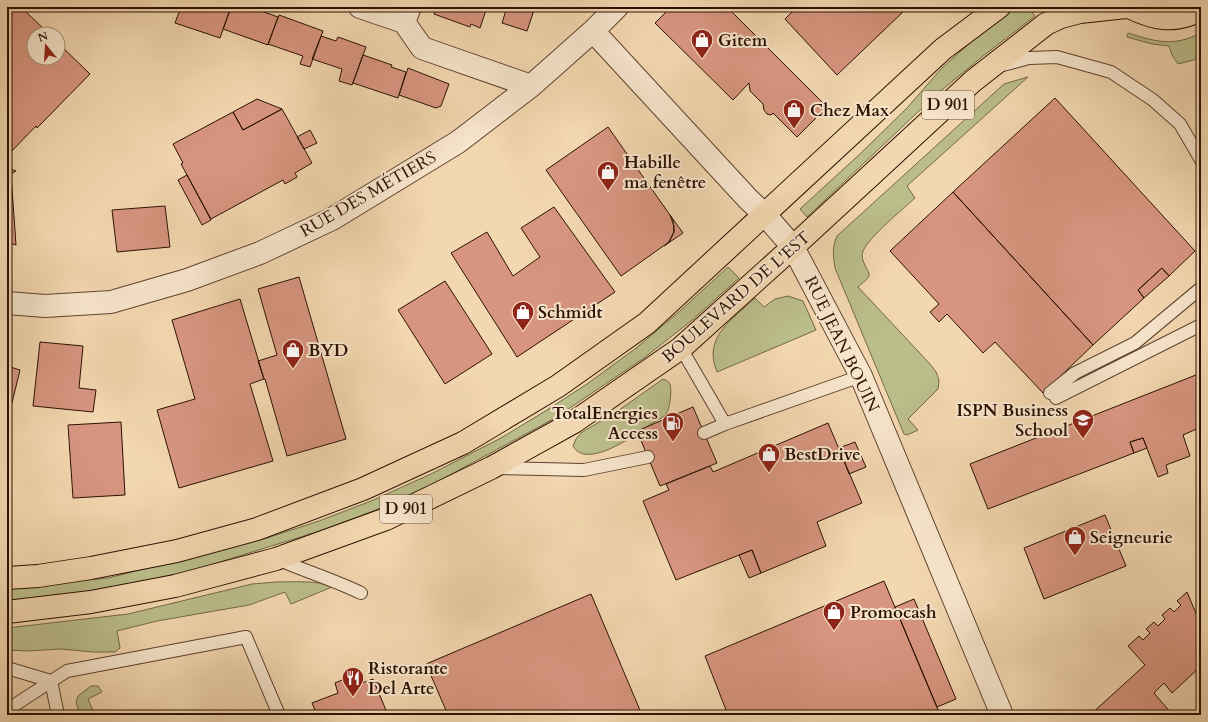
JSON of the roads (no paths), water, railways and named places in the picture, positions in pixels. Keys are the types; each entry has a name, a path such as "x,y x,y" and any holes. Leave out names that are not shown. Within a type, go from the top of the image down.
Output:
{"main road":[{"name":"D 901","path":"7,578 38,576 91,568 176,551 257,529 363,489 463,443 558,386 648,323 943,49 999,7"},
{"path":"1128,7 1148,16 1169,19 1190,15 1201,10"},
{"name":"BOULEVARD DE L'EST","path":"7,612 91,602 175,586 276,559 386,519 491,468 574,422 681,348 973,81 1046,24 1061,17 1087,11 1128,7"}],"street":[{"path":"360,7 407,15 422,48 531,86"},
{"name":"RUE DES MÉTIERS","path":"7,303 45,306 111,302 187,280 260,253 332,219 458,142 531,86 593,31 617,7"},
{"name":"RUE JEAN BOUIN","path":"593,31 793,247 861,376 1002,715"}],"lane":[{"path":"988,69 1029,58 1057,57 1111,72 1153,100 1180,124 1201,159"},
{"path":"1201,288 1135,343 1075,373 1053,396 1201,326"},
{"path":"681,348 725,424"},
{"path":"704,433 725,424 861,376"},
{"path":"491,468 584,470 648,457"},
{"path":"276,559 339,582 361,593"},
{"path":"7,710 66,671 246,637 279,715"},
{"path":"7,668 50,681"},
{"path":"50,681 58,715"}],"place":[{"name":"Gitem","path":"702,60"},
{"name":"Chez Max","path":"794,130"},
{"name":"Habille ma fenêtre","path":"608,192"},
{"name":"Schmidt","path":"523,332"},
{"name":"BYD","path":"293,370"},
{"name":"ISPN Business School","path":"1083,440"},
{"name":"TotalEnergies Access","path":"673,442"},
{"name":"BestDrive","path":"769,474"},
{"name":"Seigneurie","path":"1075,556"},
{"name":"Promocash","path":"834,632"},
{"name":"Ristorante Del Arte","path":"353,698"}]}
